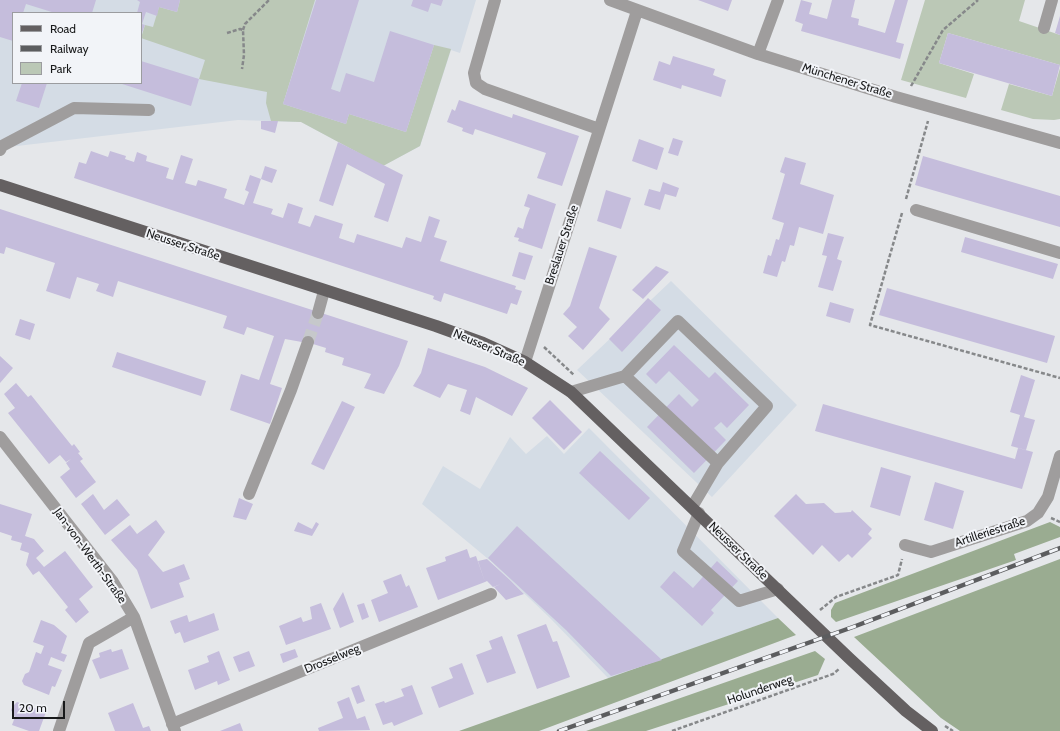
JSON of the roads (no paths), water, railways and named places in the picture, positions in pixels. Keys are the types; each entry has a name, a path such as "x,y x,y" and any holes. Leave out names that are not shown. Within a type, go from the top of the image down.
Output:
{"main road":[{"name":"Neusser Straße","path":"0,185 442,328 483,343 524,362 571,392 906,711 932,731"}],"street":[{"path":"495,0 474,73 476,83 485,89 599,129"},
{"name":"Münchener Straße","path":"610,0 758,54 904,99 1060,143"},
{"path":"758,54 778,0"},
{"path":"1044,28 1052,0"},
{"name":"Breslauer Straße","path":"524,362 637,10"},
{"path":"0,150 2,146 74,108 149,110"},
{"path":"916,210 1060,253"},
{"path":"318,313 324,291"},
{"path":"571,392 625,376 678,321 768,406 718,463 695,510 683,551 739,601 778,590"},
{"path":"249,494 291,390 308,342"},
{"path":"625,376 718,463"},
{"name":"Jan-von-Werth-Straße","path":"0,437 113,582 134,617 174,728"},
{"name":"Artilleriestraße","path":"905,545 931,552 1027,522 1038,513 1048,497 1060,456"},
{"name":"Drosselweg","path":"174,728 491,594"},
{"path":"59,731 88,643 134,617"}],"tunnel":[{"path":"308,342 318,313"}],"railway":[{"path":"559,731 853,627 1060,548"}]}
